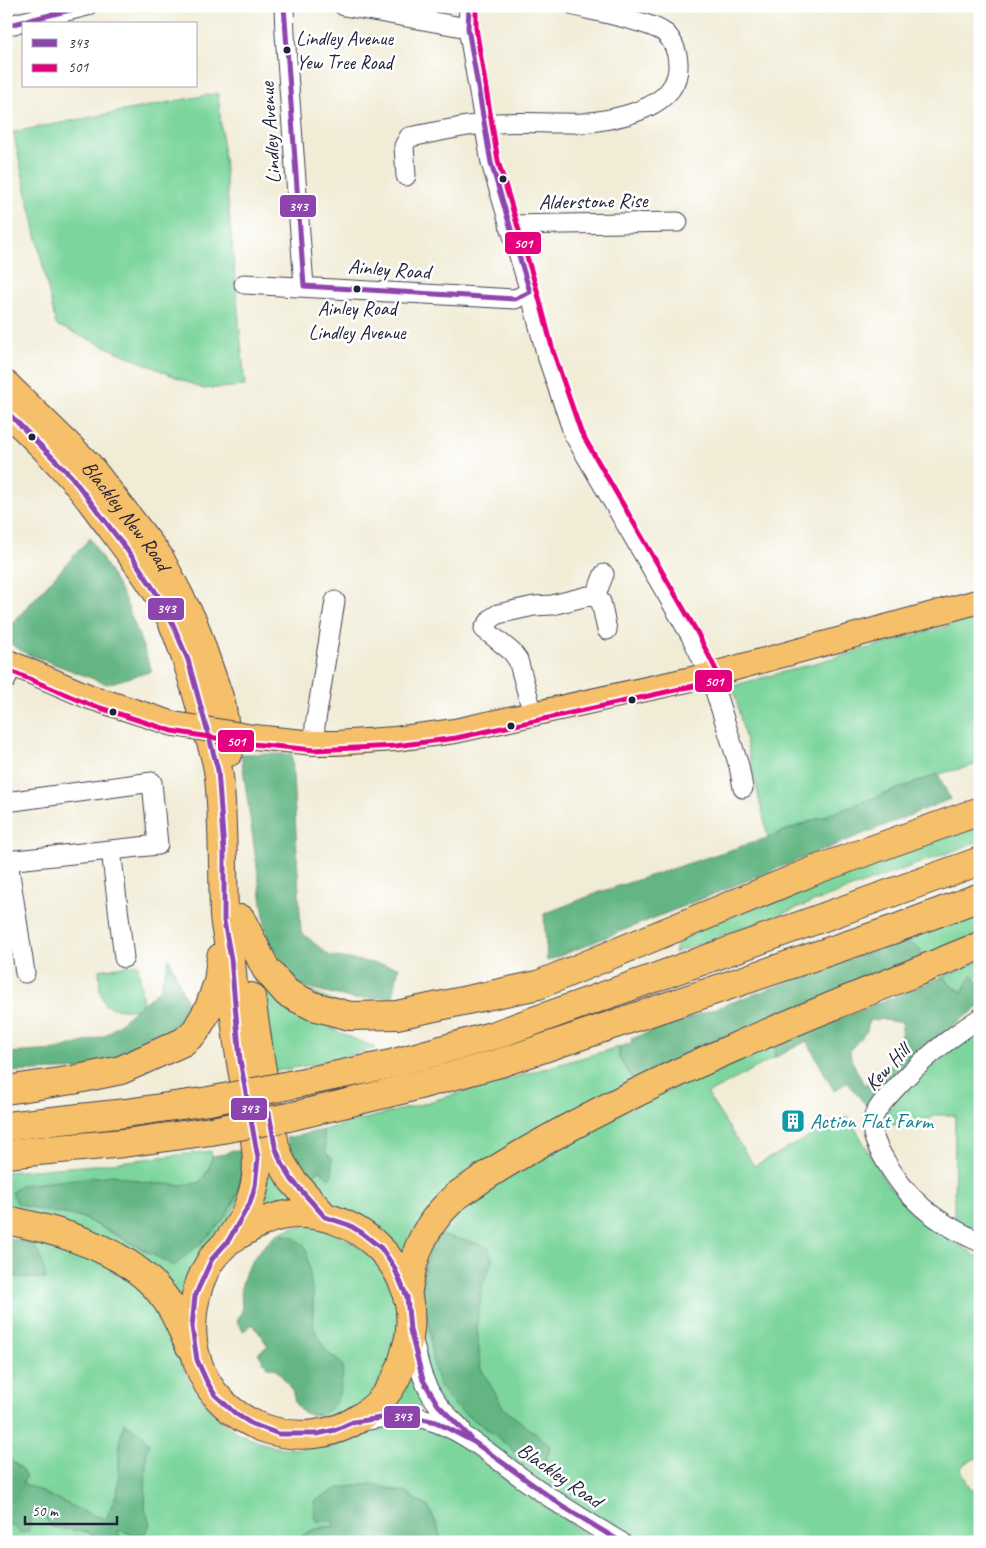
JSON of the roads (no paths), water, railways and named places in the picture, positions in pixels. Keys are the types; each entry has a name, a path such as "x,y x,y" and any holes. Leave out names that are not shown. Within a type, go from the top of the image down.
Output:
{"highway":[{"name":"Blackley New Road","path":"6,385 88,465 159,557 193,622 221,702 235,784 231,959 240,1060 258,1158 255,1186 250,1203 228,1241 209,1264 195,1296 192,1327 197,1360 206,1382 215,1395 236,1414 261,1428 279,1434 308,1435 335,1430 353,1422 376,1405 393,1383 402,1367 410,1330 407,1297 394,1268 381,1248 349,1225 325,1217 300,1214 278,1216 262,1222 228,1241"},
{"name":"Blackley New Road","path":"6,410 71,476 133,558 166,608 188,660 218,770 224,852 232,920 275,1146 292,1180 325,1217"},
{"path":"232,920 266,969 287,993 313,1006 350,1016 397,1015 538,985 818,869 980,811"},
{"path":"6,1126 126,1113 209,1101 391,1064 495,1035 980,861"},
{"path":"6,1154 124,1143 211,1131 289,1117 401,1090 500,1063 892,930 980,897"},
{"path":"6,1090 73,1080 121,1070 183,1042 195,1032 204,1018 218,982 232,920"},
{"path":"407,1297 415,1255 428,1228 453,1199 494,1171 614,1103 694,1064 980,946"},
{"path":"6,1220 82,1241 120,1258 154,1285 165,1298 197,1360"}],"main road":[{"path":"8,668 174,724 254,737 314,743 395,739 455,731 710,675 980,602"}],"street":[{"path":"22,22 87,6"},
{"name":"Lindley Avenue","path":"284,6 304,286"},
{"path":"344,6 468,28"},
{"path":"469,6 468,28 491,163 530,292 546,353 574,435 686,628 710,675 739,766 743,788"},
{"path":"406,176 404,146 410,137 484,124 589,123 632,113 656,103 667,95 675,83 679,72 675,48 666,34 654,27 574,6"},
{"path":"6,26 22,22"},
{"name":"Alderstone Rise","path":"509,225 678,222"},
{"name":"Ainley Road","path":"244,284 515,299 530,292"},
{"path":"594,597 604,574"},
{"path":"533,714 518,660 512,652 484,629 492,618 498,614 534,606 552,605 588,596 594,597 601,602 608,630"},
{"path":"314,743 335,601"},
{"path":"6,802 152,782 158,845 7,861 24,973"},
{"path":"110,850 124,958"},
{"name":"Kew Hill","path":"980,1018 950,1038 915,1067 880,1106 873,1119 872,1129 875,1143 891,1172 912,1199 934,1217 980,1242"},
{"name":"Blackley Road","path":"410,1330 420,1372 427,1389 443,1411 474,1442"},
{"name":"Blackley Road","path":"353,1422 395,1416 418,1418 441,1424 474,1442 564,1507 621,1542"}],"place":[{"name":"Lindley Avenue Yew Tree Road","path":"287,50"},
{"name":"Ainley Road Lindley Avenue","path":"357,289"},
{"name":"Action Flat Farm","path":"793,1121"}]}
